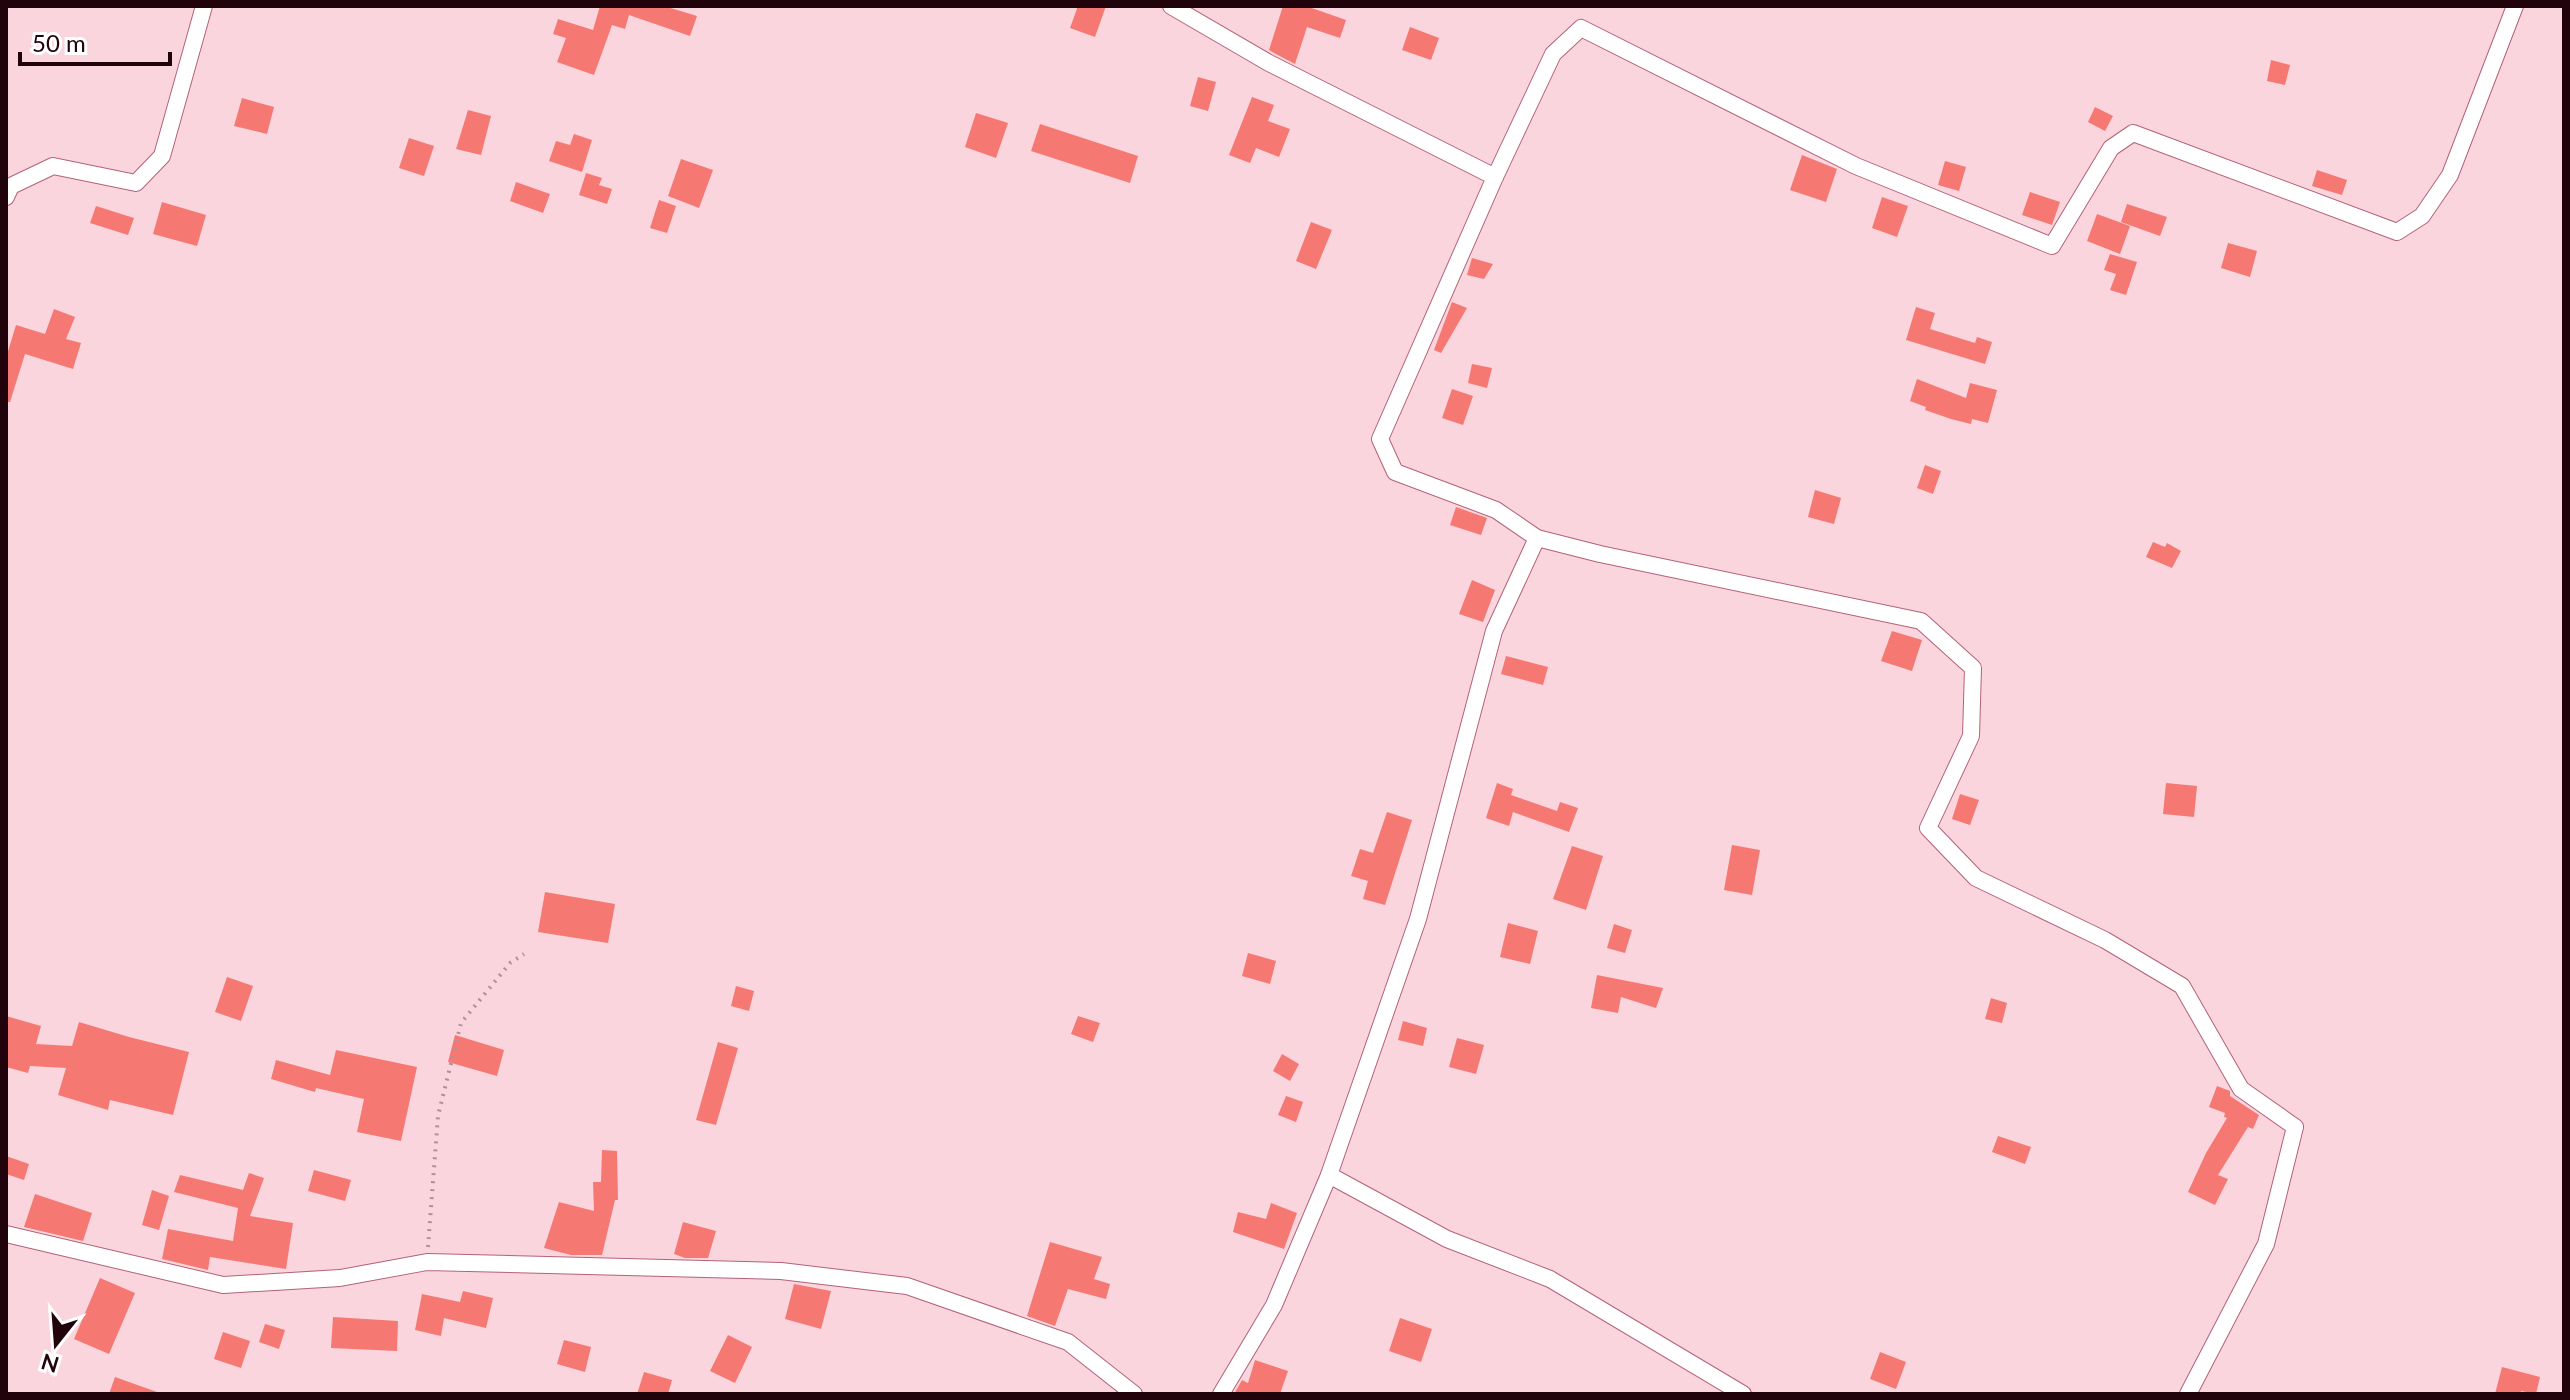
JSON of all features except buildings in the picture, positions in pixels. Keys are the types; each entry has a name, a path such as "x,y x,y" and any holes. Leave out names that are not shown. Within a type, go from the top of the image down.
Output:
{"street":[{"path":"6,197 11,186 53,166 136,183 162,156 204,6"},
{"path":"1171,6 1269,63 1495,177"},
{"path":"2188,1394 2266,1244 2295,1127 2241,1089 2182,986 2105,940 1976,878 1928,828 1971,736 1973,668 1921,621 1537,538 1496,510 1395,472 1380,439 1495,177 1553,54 1581,28 1856,166 2052,246 2111,148 2133,133 2397,232 2422,216 2450,175 2515,6"},
{"path":"1221,1394 1274,1305 1329,1175 1418,919 1494,631 1537,538"},
{"path":"1329,1175 1447,1239 1550,1279 1743,1394"},
{"path":"6,1234 223,1285 340,1278 427,1262 781,1271 907,1286 1068,1342 1134,1394"}],"path":[{"path":"427,1262 438,1116 461,1023 510,963 524,954"}]}
